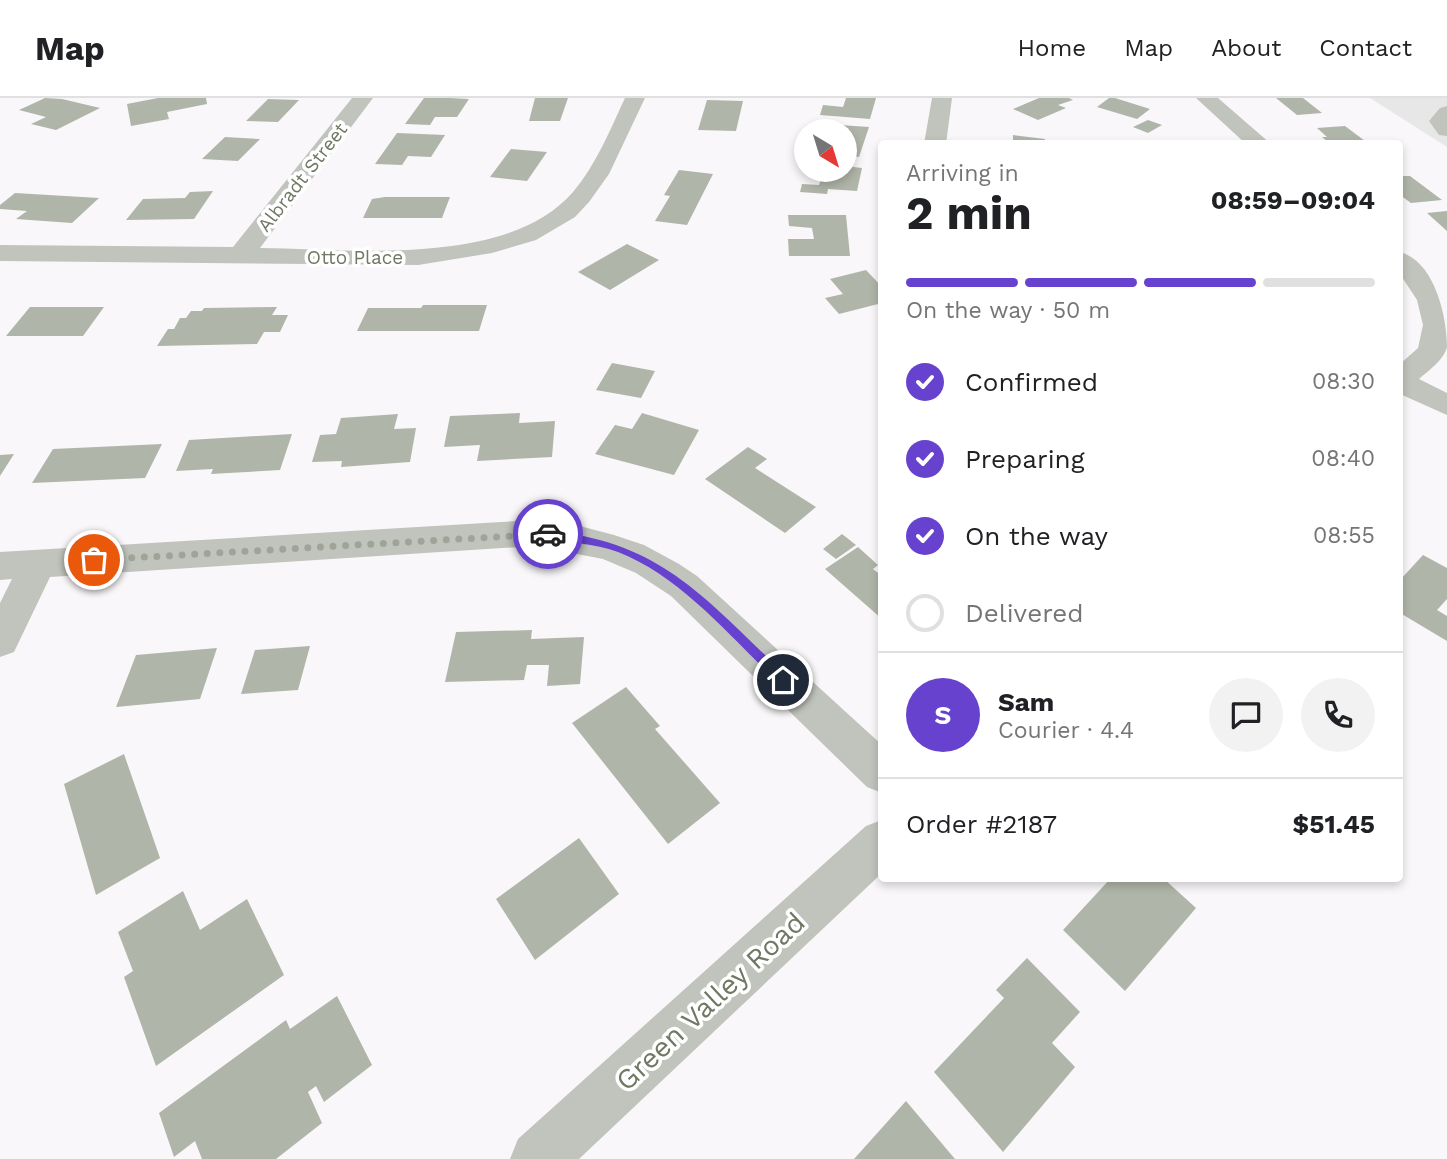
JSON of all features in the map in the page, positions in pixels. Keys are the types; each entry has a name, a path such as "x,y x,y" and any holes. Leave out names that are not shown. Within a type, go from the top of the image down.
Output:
{"street":[{"name":"Albradt Street","path":"240,256 363,98"},
{"name":"Otto Place","path":"0,253 418,257 451,254 517,238 545,225 581,198 615,143 635,98"},
{"path":"936,140 942,98"},
{"path":"1206,98 1255,140"},
{"path":"1439,98 1447,104"},
{"path":"1447,112 1440,121 1447,130"},
{"path":"1403,263 1427,288 1438,313 1440,335 1431,352 1403,377"},
{"path":"1403,382 1447,405"},
{"path":"0,566 535,533 575,537 620,548 660,568 676,580 878,769"},
{"path":"0,641 39,564"},
{"name":"Green Valley Road","path":"538,1159 878,846"}],"shaded area":[{"path":"1370,98 1447,98 1447,147"}],"building":[{"path":"45,98 100,108 56,130 31,124 46,117 19,110"},
{"path":"158,98 206,98 207,104 167,112 169,119 131,126 127,104"},
{"path":"424,98 469,99 457,117 435,117 430,125 405,124"},
{"path":"535,98 568,98 560,121 529,121"},
{"path":"846,98 876,98 870,119 820,115 823,105 843,107"},
{"path":"1039,98 1073,100 1058,105 1066,108 1038,120 1013,109"},
{"path":"1109,98 1150,109 1137,119 1097,107"},
{"path":"1276,98 1303,98 1322,113 1297,115"},
{"path":"268,99 299,100 278,122 246,121"},
{"path":"707,100 743,101 736,131 698,130"},
{"path":"1148,120 1162,125 1148,133 1133,127"},
{"path":"858,126 869,127 859,157"},
{"path":"1345,126 1364,140 1325,140 1322,137 1327,137 1317,128"},
{"path":"397,133 445,135 431,157 408,156 402,165 375,164"},
{"path":"1013,135 1045,139 1045,140 1013,140"},
{"path":"225,137 260,139 238,161 202,159"},
{"path":"511,149 547,152 527,181 490,177"},
{"path":"858,168 862,168 857,191 828,189 827,194 800,192 802,184 819,185 820,182 858,182"},
{"path":"679,170 713,174 687,225 655,221 670,196 664,195"},
{"path":"1403,176 1410,176 1442,200 1411,203 1403,197"},
{"path":"213,191 194,219 126,220 143,199 185,198 190,192"},
{"path":"15,193 99,198 72,223 16,219 27,211 0,209 0,205"},
{"path":"450,197 442,218 363,218 372,199"},
{"path":"1447,211 1447,231 1427,213"},
{"path":"788,215 846,215 850,256 789,256 788,239 814,239 812,228 789,226"},
{"path":"627,244 659,260 610,290 578,272"},
{"path":"866,270 878,283 878,304 839,314 825,298 843,294 830,279"},
{"path":"423,305 487,305 479,331 357,331 368,308 421,308"},
{"path":"30,307 104,307 83,336 6,336"},
{"path":"277,307 272,315 288,315 280,332 264,332 257,344 157,346 168,329 174,329 180,318 186,318 191,311 202,311 204,308"},
{"path":"612,363 655,371 641,398 596,390"},
{"path":"520,413 519,423 555,421 552,457 477,461 480,445 444,447 450,416"},
{"path":"642,413 699,430 674,475 595,454 615,425 632,429"},
{"path":"398,414 394,429 416,428 410,462 341,467 342,461 312,462 320,435 336,434 341,418"},
{"path":"292,434 280,470 211,474 213,469 176,471 189,440"},
{"path":"162,444 145,478 32,483 53,449"},
{"path":"748,447 767,459 755,468 816,507 785,533 705,479"},
{"path":"14,454 0,476 0,455"},
{"path":"842,534 856,545 836,559 823,549"},
{"path":"858,547 878,565 873,569 878,573 878,615 825,569"},
{"path":"1423,555 1447,568 1447,599 1437,610 1447,616 1447,641 1403,615 1403,577"},
{"path":"532,630 531,639 584,637 580,684 547,686 549,665 527,665 524,680 445,682 456,632"},
{"path":"310,646 298,690 241,694 255,650"},
{"path":"217,648 200,699 116,707 136,655"},
{"path":"626,687 660,726 655,729 720,803 668,844 572,723"},
{"path":"124,754 160,858 96,895 64,784"},
{"path":"579,838 619,894 535,960 496,899"},
{"path":"1107,882 1167,882 1196,908 1125,991 1063,930"},
{"path":"183,891 200,930 247,899 284,975 156,1066 124,977 133,971 118,932"},
{"path":"1027,958 1080,1012 1052,1043 1075,1067 1003,1152 934,1072 1004,998 996,990"},
{"path":"337,996 372,1065 324,1102 316,1086 308,1092 322,1123 276,1159 202,1159 195,1141 174,1157 159,1113 286,1020 290,1029"},
{"path":"906,1101 955,1159 854,1159"}],"way so far":[{"path":"94,560 548,534"}],"route":[{"path":"548,534 575,537 620,548 660,568 684,586 783,680"}]}
